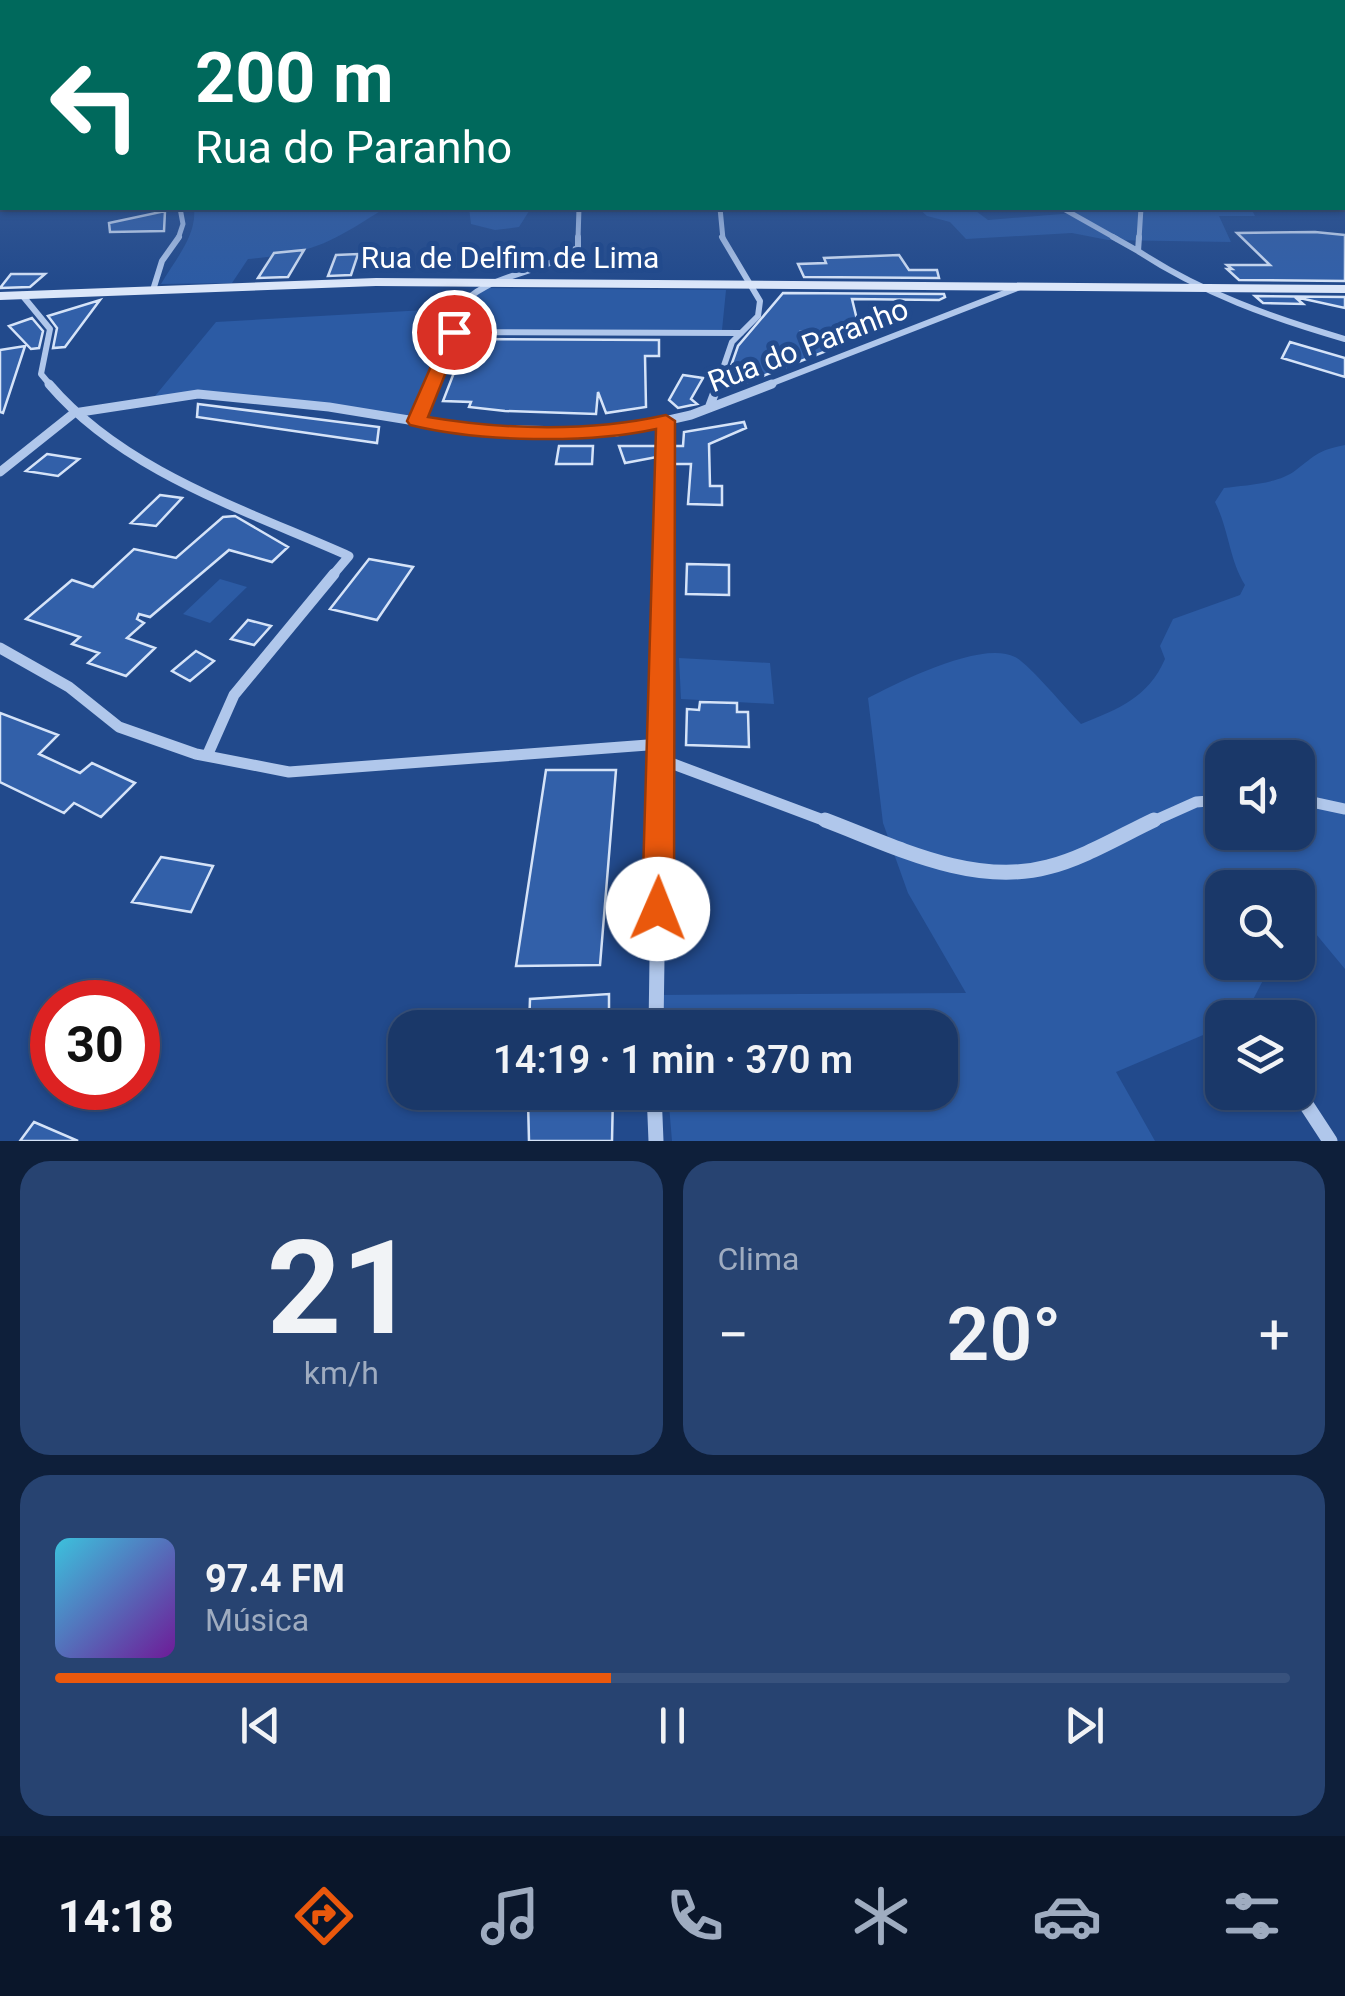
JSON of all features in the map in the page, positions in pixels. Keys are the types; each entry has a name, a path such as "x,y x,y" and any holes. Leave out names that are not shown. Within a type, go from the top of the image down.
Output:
{"main road":[{"name":"Rua de Delfim de Lima","path":"0,296 496,282 1345,289"}],"street":[{"path":"153,290 162,260 179,242 185,228 180,210"},
{"path":"417,421 454,332 459,304 478,289 540,264 568,258 578,247 579,210"},
{"path":"709,408 732,342 758,316 760,301 720,234 720,210"},
{"path":"1065,210 1195,287 1276,319 1345,338"},
{"path":"1138,252 1142,210"},
{"name":"Rua do Paranho","path":"74,413 198,394 329,407 464,429 616,432 709,408 1020,287"},
{"path":"22,296 50,329 42,374 74,413 167,475 349,556 234,694 207,756"},
{"path":"454,332 741,333"},
{"path":"0,472 74,413"},
{"path":"656,1010 666,421"},
{"path":"0,648 69,687 119,726 207,756 289,772 660,752 925,858 997,874 1049,867 1205,801"},
{"path":"1315,803 1345,809"},
{"path":"655,1110 656,1141"},
{"path":"1310,1110 1330,1141"}],"shaded area":[{"path":"194,210 382,210 321,244 248,259 232,283 161,284 188,239"},
{"path":"469,210 530,210 519,227 495,230 471,224"},
{"path":"920,210 975,210 988,220 1074,213 1069,210 1252,210 1255,216 1219,216 1231,242 1108,240 1072,233 966,239 950,222 927,216"},
{"path":"483,288 726,290 722,330 454,330 441,343 407,421 239,398 155,396 216,322 443,309"},
{"path":"1345,445 1345,969 1315,933 1315,870 1205,870 1205,980 1263,980 1253,1000 1205,1000 1205,1034 1116,1072 1155,1141 672,1141 669,1110 958,1110 958,1010 659,1010 658,995 966,993 908,893 883,823 868,698 941,665 1000,653 1022,662 1081,724 1119,707 1141,693 1158,672 1165,659 1160,646 1173,619 1240,595 1245,585 1215,502 1224,488 1281,478 1318,454"},
{"path":"220,579 247,587 210,623 183,614"},
{"path":"679,658 770,663 774,704 681,699"}],"building":[{"path":"165,211 164,231 110,232 109,223"},
{"path":"1237,233 1345,235 1345,281 1239,280 1227,269 1232,269 1227,265 1270,265"},
{"path":"304,250 288,277 258,278 274,253"},
{"path":"358,254 351,275 328,276 336,255"},
{"path":"899,255 909,270 937,270 939,278 804,277 798,264 826,263 824,258"},
{"path":"11,274 45,274 30,287 0,288"},
{"path":"783,293 945,297 852,299 860,332 803,332 829,350 740,385 726,380 738,346"},
{"path":"1255,296 1345,297 1345,308 1295,297 1303,304 1263,303"},
{"path":"100,300 65,347 53,348 57,328 48,316"},
{"path":"32,318 43,331 39,348 31,349 9,326"},
{"path":"467,339 659,340 659,356 645,356 646,407 606,413 598,392 596,414 505,411 469,407 471,402 443,401"},
{"path":"1290,342 1345,358 1345,377 1282,358"},
{"path":"25,346 3,413 0,412 0,350"},
{"path":"683,375 703,378 691,399 697,404 678,408 669,400"},
{"path":"198,404 379,427 377,443 197,417"},
{"path":"744,422 746,428 709,444 710,486 722,486 722,505 688,504 691,464 673,464 674,446 683,446 684,432"},
{"path":"559,446 593,446 592,464 556,464"},
{"path":"619,446 657,446 657,457 625,463"},
{"path":"47,454 79,459 58,476 26,471"},
{"path":"160,495 182,498 156,526 131,523"},
{"path":"235,516 288,547 272,562 229,550 150,617 139,614 137,619 144,623 127,638 155,648 126,676 88,663 99,653 72,644 80,637 26,619 72,580 93,587 134,549 176,558 223,517"},
{"path":"369,559 413,567 377,620 330,609"},
{"path":"687,564 729,565 729,595 686,594"},
{"path":"248,620 271,626 254,645 231,639"},
{"path":"196,651 214,661 190,681 172,671"},
{"path":"700,702 737,703 737,712 748,712 749,747 686,745 687,709 699,710"},
{"path":"0,713 58,735 39,754 80,773 92,763 135,783 101,817 74,803 64,813 0,782"},
{"path":"546,770 616,770 600,965 516,966"},
{"path":"161,857 213,866 191,912 132,902"},
{"path":"609,994 609,1010 530,1010 530,999"},
{"path":"528,1110 613,1110 612,1141 529,1141"},
{"path":"34,1122 78,1141 20,1141"}],"route":[{"path":"454,332 417,421 464,429 616,432 666,421 658,909"}]}
